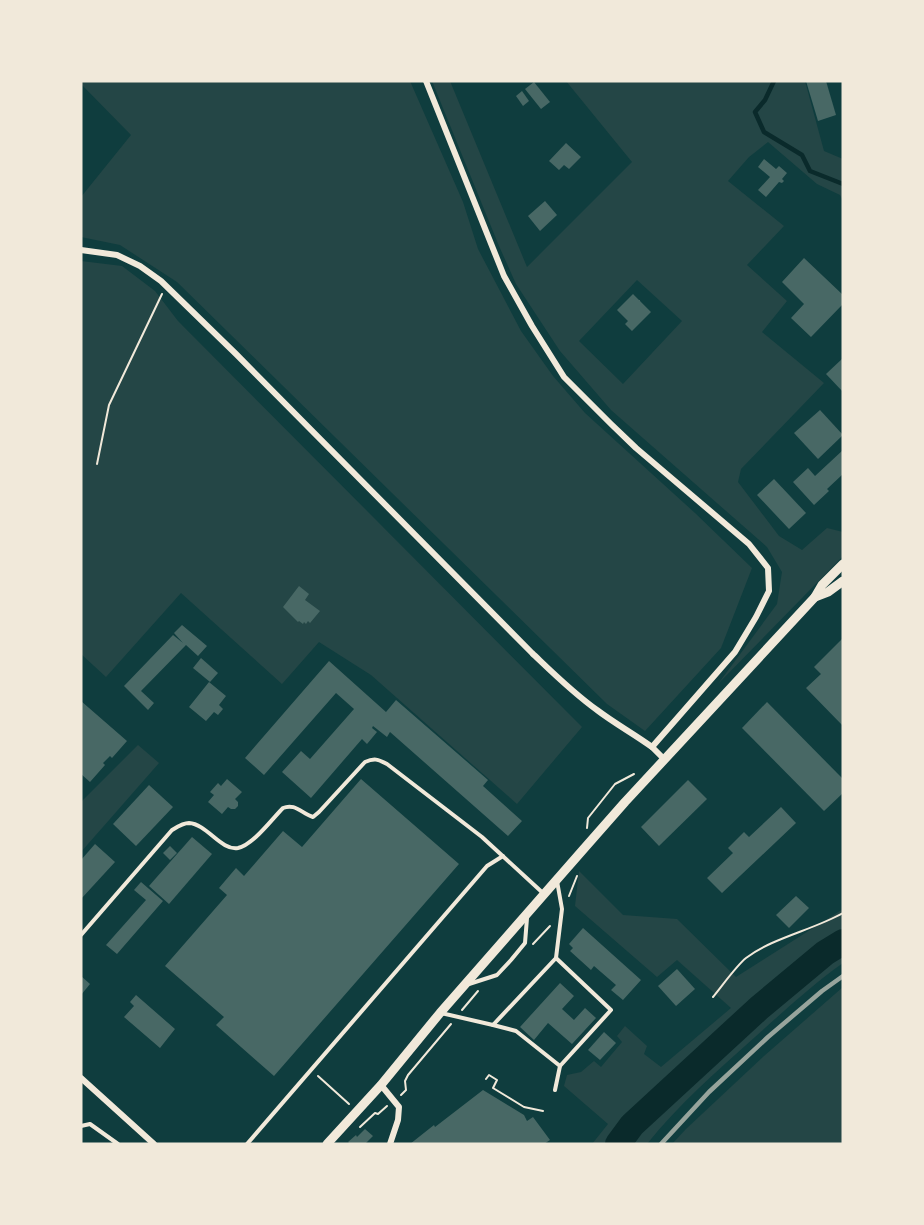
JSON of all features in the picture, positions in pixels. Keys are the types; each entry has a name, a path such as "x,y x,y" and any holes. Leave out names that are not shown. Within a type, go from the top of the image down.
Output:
{"street":[{"path":"426,81 504,276 564,377 636,448 749,544 768,567 769,591 735,652 652,747"},
{"path":"81,250 117,255 140,266 165,286 236,354 532,653 582,699 652,747 665,760"},
{"path":"327,1144 381,1085 440,1013 625,802 816,597 822,585 843,564"},
{"path":"816,597 828,592 843,581"},
{"path":"81,1078 154,1144"},
{"path":"381,1085 399,1107 398,1120 390,1144"}],"lane":[{"path":"81,935 172,830 190,823 200,826 230,848 239,848 252,840 283,808 296,807 305,815 313,817 365,762 372,759 379,759 387,764 482,837 545,894"},
{"path":"247,1144 487,866 503,856"},
{"path":"493,1026 556,958 562,909 556,880"},
{"path":"465,985 497,975 511,960 525,943 528,914"},
{"path":"555,1090 560,1066 610,1010 556,958"},
{"path":"440,1013 516,1031 560,1066"},
{"path":"81,1126 90,1124 118,1144"}],"path":[{"path":"98,464 109,405 165,286"},
{"path":"615,784 641,770"},
{"path":"713,997 745,958 843,913"},
{"path":"311,1070 349,1103"},
{"path":"486,1079 489,1075 497,1080 493,1088 524,1107 543,1111"}],"shaded area":[{"path":"81,81 410,81 463,202 478,249 521,331 553,376 585,413 752,568 721,648 645,731 607,704 177,282 120,245 81,237 81,197 131,135 81,84"},
{"path":"432,81 450,81 527,267 632,162 566,81 805,81 824,151 843,159 843,201 840,195 817,184 768,142 749,157 728,181 784,226 747,265 787,301 762,332 824,383 741,469 738,482 779,536 802,550 827,528 843,532 843,556 718,684 777,604 782,572 767,547 611,410 560,351 516,284","holes":["637,280 682,321 623,384 579,341"]},
{"path":"81,261 122,266 155,291 178,321 582,727 517,804 371,675 319,642 282,684 181,593 106,677 81,654"},
{"path":"138,745 159,763 81,852 81,802"},
{"path":"579,871 623,915 677,919 736,977 843,909 843,963 798,998 713,1075 672,1115 647,1144 592,1144 608,1124 564,1086 567,1075 581,1072 594,1061 601,1067 622,1042 617,1036 625,1026 647,1046 644,1054 661,1067 731,1008 677,960 657,977 575,906"},
{"path":"843,987 843,1144 672,1144 764,1056"}],"building":[{"path":"806,81 826,81 836,115 818,121"},
{"path":"534,82 550,102 541,109 525,89"},
{"path":"522,91 529,101 523,106 516,96"},
{"path":"566,143 581,157 569,169 564,165 559,170 549,161"},
{"path":"764,159 776,169 779,166 787,173 782,179 784,181 779,182 766,197 758,190 770,177 758,167"},
{"path":"545,201 557,215 540,231 528,216"},
{"path":"804,258 843,295 843,304 811,337 791,318 804,304 782,282"},
{"path":"633,294 651,312 632,331 625,324 628,321 617,310"},
{"path":"843,358 843,392 826,374"},
{"path":"820,410 843,435 818,459 794,433"},
{"path":"843,450 843,474 814,505 793,482 808,468 815,476"},
{"path":"774,479 806,513 789,529 757,495"},
{"path":"299,586 309,594 305,600 320,611 310,623 308,621 306,624 298,622 283,607"},
{"path":"182,625 207,646 198,656 186,645 141,691 154,703 148,710 124,686 173,635 183,643 174,633"},
{"path":"843,638 843,726 806,688 821,674 814,667"},
{"path":"201,658 218,673 210,682 193,668"},
{"path":"329,661 386,712 396,700 488,780 483,786 522,821 508,836 390,732 387,737 373,726 372,728 377,732 367,744 362,739 311,798 282,772 301,751 310,759 354,709 336,693 264,775 245,758"},
{"path":"209,682 226,696 219,705 223,709 218,715 214,712 206,721 189,707"},
{"path":"81,701 127,741 112,758 110,756 103,763 105,765 90,782 81,774"},
{"path":"767,702 843,779 843,793 824,811 742,728"},
{"path":"227,779 242,792 235,799 238,806 235,809 228,807 222,814 208,802 214,795 210,792 218,783 221,786"},
{"path":"361,779 459,864 274,1076 216,1025 224,1017 165,966 227,895 219,888 236,868 244,876 283,831 302,847"},
{"path":"688,780 707,799 659,846 641,827"},
{"path":"149,785 173,807 136,846 113,824"},
{"path":"781,807 796,823 722,893 707,878 733,853 728,848 744,832 749,837"},
{"path":"192,837 212,854 169,904 149,886"},
{"path":"95,844 115,862 81,899 81,860"},
{"path":"170,846 177,853 170,860 163,853"},
{"path":"141,882 163,901 117,954 106,945 146,900 134,890"},
{"path":"796,896 809,908 789,928 776,915"},
{"path":"583,928 641,980 623,1000 611,990 616,985 594,966 591,970 570,951 573,948 569,944"},
{"path":"677,969 695,989 676,1006 658,986"},
{"path":"81,976 90,984 81,995"},
{"path":"560,983 574,996 562,1009 574,1020 585,1008 596,1018 572,1044 548,1023 534,1040 520,1027"},
{"path":"136,995 175,1029 160,1048 124,1017 134,1006 130,1002"},
{"path":"604,1032 616,1043 600,1060 588,1050"},
{"path":"483,1090 524,1115 527,1121 533,1117 550,1140 544,1144 410,1144 434,1125 435,1127"},
{"path":"365,1129 373,1136 365,1144 348,1142 356,1135 357,1137"}],"waterway":[{"path":"774,81 765,100 755,112 764,132 802,155 810,171 843,184"},
{"path":"618,1144 632,1125 759,1008 825,953 843,942"}],"railway":[{"path":"661,1144 709,1092 768,1037 843,976"}]}
